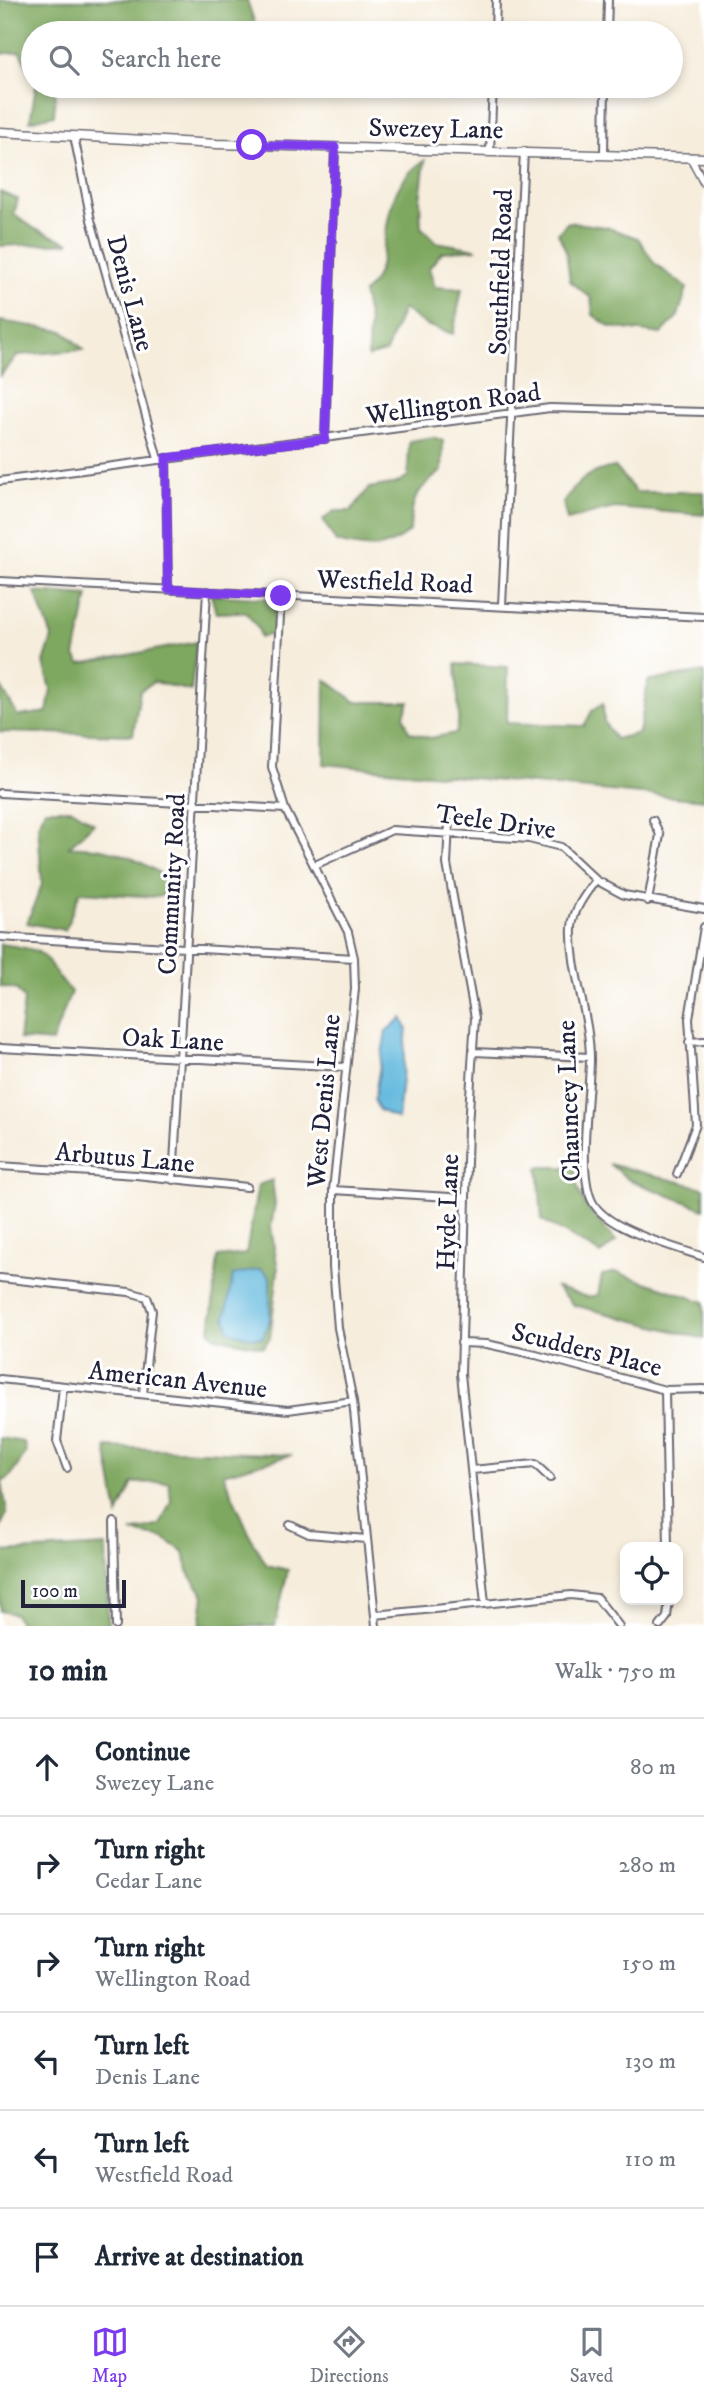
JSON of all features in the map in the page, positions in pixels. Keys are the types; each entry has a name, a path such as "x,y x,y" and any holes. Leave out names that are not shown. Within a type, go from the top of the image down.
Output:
{"street":[{"path":"495,21 496,0"},
{"path":"607,21 608,0"},
{"path":"490,150 492,98"},
{"path":"604,155 605,98"},
{"name":"Swezey Lane","path":"0,132 335,147 704,158"},
{"name":"Denis Lane","path":"74,136 79,176 158,460"},
{"path":"325,439 335,147"},
{"name":"Southfield Road","path":"502,605 524,151"},
{"path":"690,157 704,183"},
{"name":"Wellington Road","path":"0,481 581,407 704,412"},
{"path":"166,458 168,589"},
{"name":"Westfield Road","path":"0,581 704,617"},
{"name":"Community Road","path":"173,1180 207,591"},
{"name":"West Denis Lane","path":"281,596 272,757 285,809 348,932 354,958 355,989 333,1190 333,1267 338,1328 353,1401 376,1626"},
{"path":"0,793 285,809"},
{"path":"649,901 660,835 653,820"},
{"name":"Hyde Lane","path":"449,823 447,864 475,1018 461,1374 485,1603"},
{"name":"Teele Drive","path":"315,865 392,830 529,839 561,847 596,880 624,895 704,909"},
{"name":"Chauncey Lane","path":"596,880 583,898 572,928 590,1057 584,1177 593,1203 619,1225 645,1238 704,1256"},
{"path":"677,1174 696,1125 689,1019 704,927"},
{"path":"0,937 354,958"},
{"path":"689,1042 704,1041"},
{"name":"Oak Lane","path":"0,1048 345,1067"},
{"path":"474,1052 590,1057"},
{"path":"696,1125 704,1128"},
{"name":"Arbutus Lane","path":"0,1167 247,1187"},
{"path":"333,1190 466,1198"},
{"path":"0,1278 129,1292 147,1297 152,1311 143,1394"},
{"name":"Scudders Place","path":"461,1343 487,1344 536,1354 665,1391 704,1389"},
{"name":"American Avenue","path":"0,1379 288,1410 353,1401"},
{"path":"63,1387 57,1441 66,1468"},
{"path":"665,1391 668,1542"},
{"path":"472,1470 535,1464 550,1478"},
{"path":"114,1522 116,1626"},
{"path":"290,1525 309,1534 366,1539"},
{"path":"375,1615 586,1595 605,1605 619,1626"},
{"path":"660,1626 667,1617 668,1605"}],"green space":[{"path":"0,0 247,0 254,21 21,21 21,54 20,52 0,54"},
{"path":"34,98 55,98 54,115 30,121"},
{"path":"425,160 420,199 421,227 436,242 477,249 442,252 429,268 435,287 462,289 453,334 426,325 403,309 386,352 368,357 369,322 363,293 373,282 380,267 390,211 397,192 408,174"},
{"path":"0,192 18,199 14,214 35,229 70,243 0,246"},
{"path":"568,222 606,227 638,238 655,264 687,288 678,316 661,334 610,327 593,315 591,298 570,281 566,251 558,233"},
{"path":"0,321 63,331 84,350 18,355 0,376"},
{"path":"433,437 443,441 442,471 426,484 417,496 410,531 383,546 358,546 336,542 323,520 334,511 351,511 369,488 397,483 408,476 409,441"},
{"path":"615,467 636,492 704,492 704,515 614,508 567,520 563,503 573,489 591,474"},
{"path":"35,592 88,596 75,656 80,664 197,642 191,691 154,682 140,691 133,735 0,732 0,685 18,716 47,712 51,689 44,663 52,637"},
{"path":"211,595 276,599 274,633 260,638 259,630 246,612 216,613"},
{"path":"456,664 508,667 507,723 584,726 592,711 603,703 604,721 615,739 639,733 648,681 704,672 704,800 324,764 325,679 356,702 409,702 404,715 409,732 430,738 456,733 459,717"},
{"path":"45,809 72,809 94,823 69,847 100,849 129,857 156,871 181,890 157,897 80,892 65,930 27,923 42,884 38,825"},
{"path":"0,944 39,952 71,992 52,1042 19,1039 24,999 17,990 0,986"},
{"path":"609,1164 704,1188 704,1209 629,1180"},
{"path":"538,1167 576,1167 578,1189 582,1198 616,1241 601,1254 542,1220"},
{"path":"272,1180 275,1203 271,1227 278,1270 270,1338 263,1347 215,1337 210,1331 218,1257 246,1254 258,1185"},
{"path":"616,1272 704,1302 704,1339 574,1305 555,1287 587,1297 598,1295 602,1275"},
{"path":"0,1438 24,1442 26,1453 10,1477 2,1482 7,1513 0,1528"},
{"path":"106,1447 292,1455 223,1474 253,1542 267,1565 288,1570 275,1626 200,1626 204,1595 189,1575 184,1552 163,1538 132,1532 160,1525 171,1501 169,1482 133,1483 118,1515"},
{"path":"106,1546 108,1626 42,1626 20,1623 15,1614 0,1611 0,1552"}],"water":[{"path":"402,1018 407,1028 398,1119 379,1110 374,1100 386,1031"},
{"path":"261,1269 270,1277 270,1319 263,1337 252,1338 229,1331 225,1318 233,1275"}],"route":[{"path":"252,145 335,147 325,439 166,458 168,589 281,596"}]}
